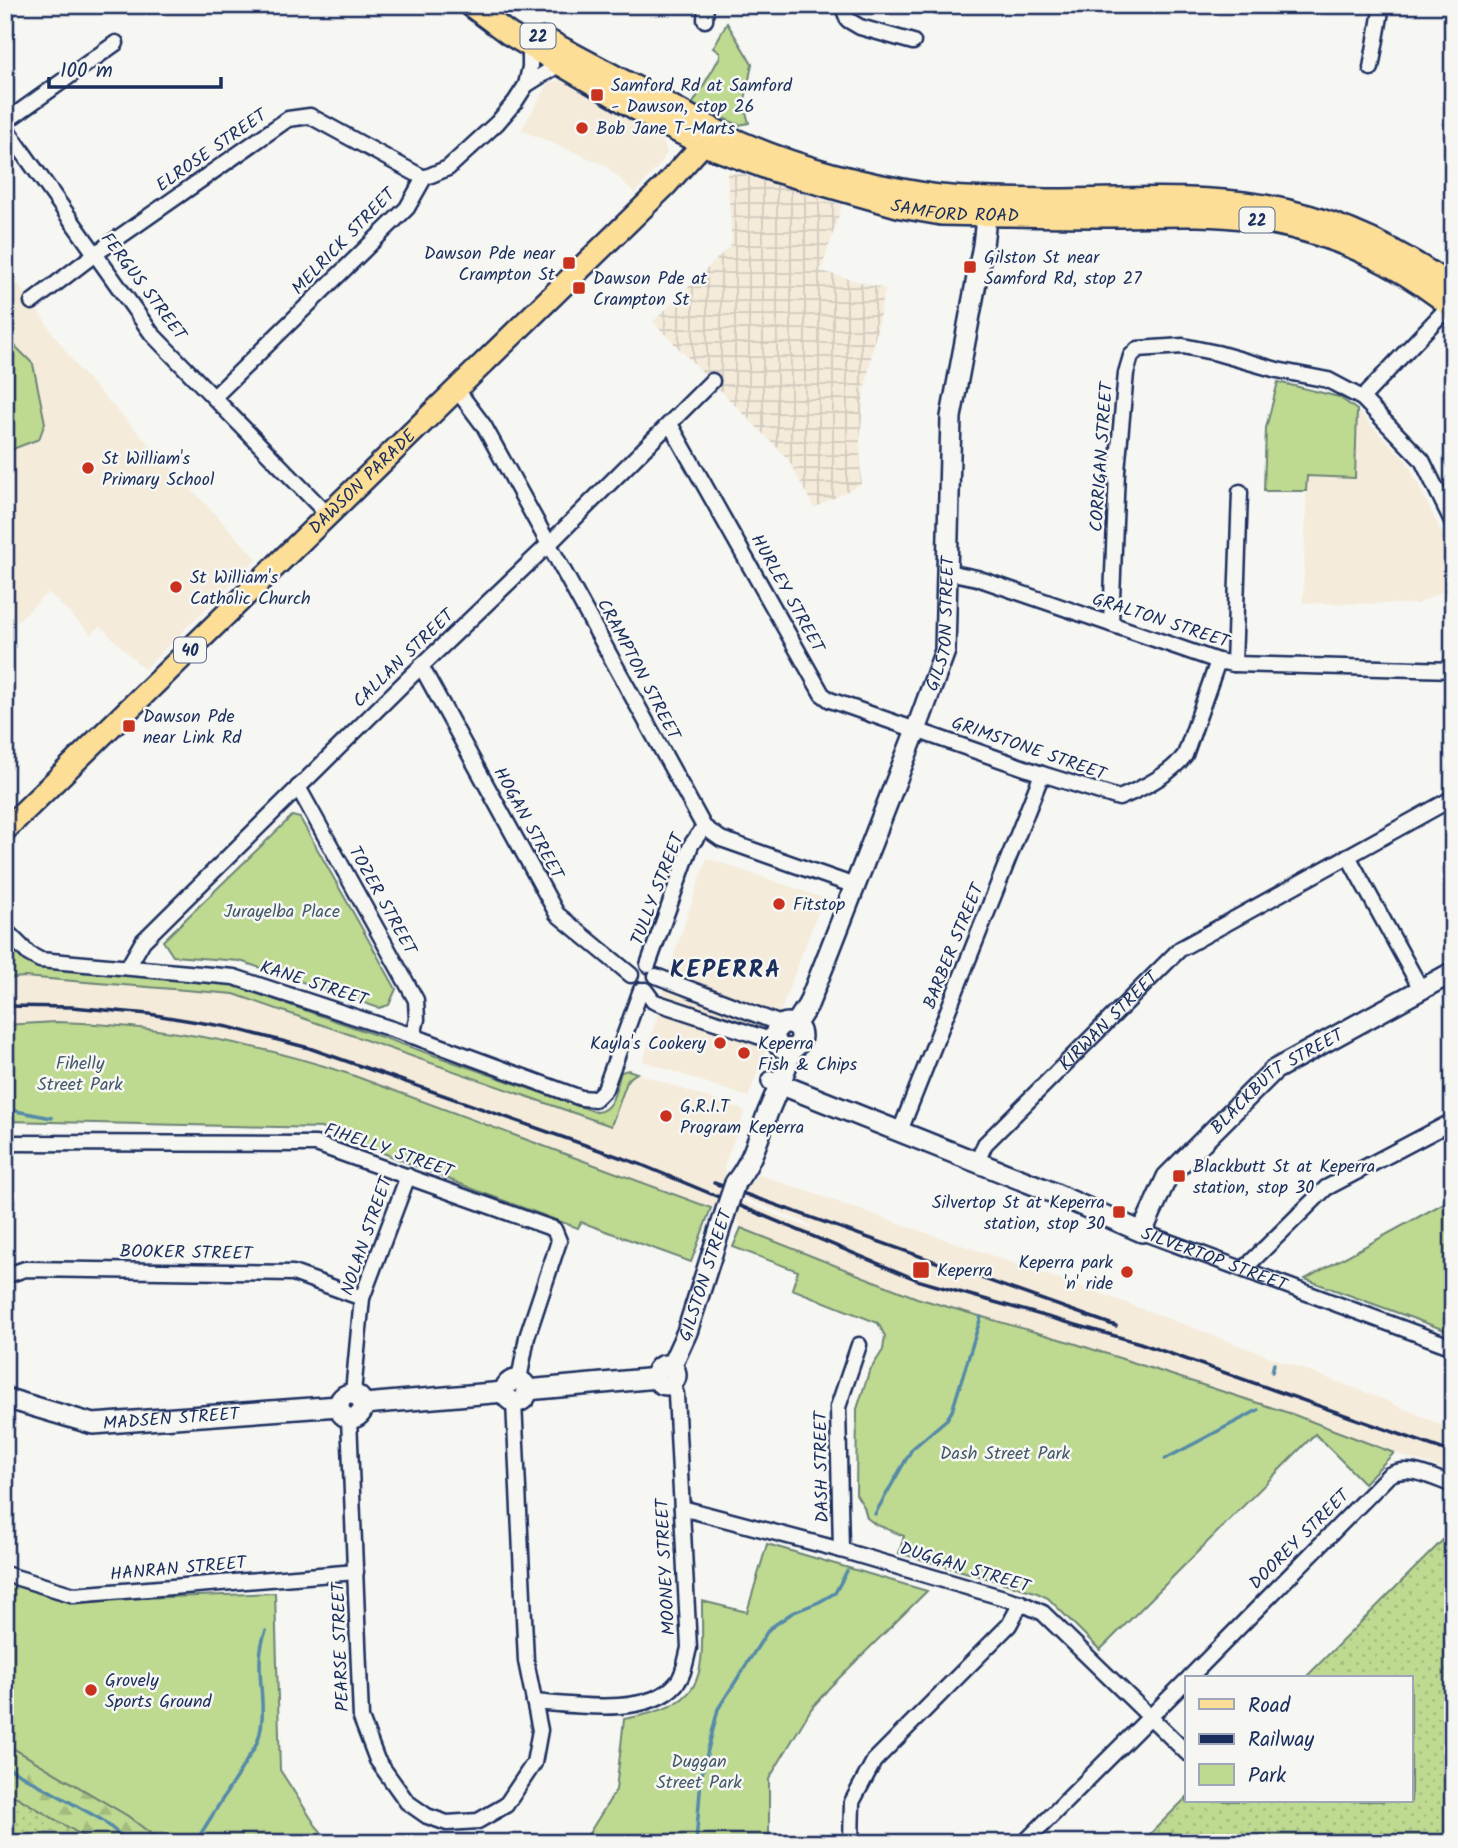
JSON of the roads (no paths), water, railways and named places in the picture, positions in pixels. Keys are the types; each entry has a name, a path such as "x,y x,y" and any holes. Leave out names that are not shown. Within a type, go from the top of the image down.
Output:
{"main road":[{"name":"SAMFORD ROAD","path":"476,9 497,27 559,64 775,172 901,207 941,214 988,207 1212,216 1272,223 1318,235 1377,258 1452,300"},
{"name":"SAMFORD ROAD","path":"476,9 503,17 709,137"},
{"name":"DAWSON PARADE","path":"5,830 665,186 709,137"}],"street":[{"path":"842,5 848,20 860,27 914,41"},
{"path":"1371,68 1382,5"},
{"path":"5,121 116,43"},
{"path":"526,85 530,67 530,46"},
{"path":"424,178 447,168 497,123 526,85 559,64"},
{"name":"ELROSE STREET","path":"32,302 95,254 288,119 310,116 424,178"},
{"name":"FERGUS STREET","path":"5,127 152,334 328,515"},
{"name":"MELRICK STREET","path":"214,397 407,208 424,178"},
{"name":"GILSTON STREET","path":"667,1376 687,1332 735,1183 752,1157 776,1082 785,1037 808,1004 945,651 951,417 988,207"},
{"path":"1362,398 1452,300"},
{"name":"CORRIGAN STREET","path":"1111,624 1117,471 1126,373 1131,356 1138,349 1183,346 1217,353 1277,370 1328,380 1362,398 1422,460 1453,523"},
{"name":"CALLAN STREET","path":"128,967 143,941 712,381"},
{"name":"CRAMPTON STREET","path":"457,390 484,426 704,827"},
{"name":"HURLEY STREET","path":"670,424 822,694 830,700 916,730"},
{"path":"1234,664 1240,492"},
{"name":"GRALTON STREET","path":"947,572 977,578 1218,661 1234,664 1453,670"},
{"name":"GRIMSTONE STREET","path":"916,730 1114,798 1123,796 1162,775 1185,755 1218,661"},
{"name":"HOGAN STREET","path":"421,666 557,915 631,975"},
{"name":"BARBER STREET","path":"900,1131 1042,774"},
{"name":"TOZER STREET","path":"298,787 416,1000 417,1019 413,1036"},
{"name":"KIRWAN STREET","path":"977,1162 985,1144 1180,949 1453,798"},
{"path":"704,827 721,839 855,886"},
{"name":"TULLY STREET","path":"652,971 691,845 704,827"},
{"path":"1348,856 1421,989"},
{"name":"KANE STREET","path":"5,930 29,954 40,960 234,977 413,1036 581,1098 595,1099 605,1089 643,990"},
{"path":"637,966 652,971 785,1037 653,1001 632,983 631,975 637,966"},
{"path":"643,990 652,986 652,971"},
{"name":"BLACKBUTT STREET","path":"1142,1232 1167,1177 1274,1070 1453,971"},
{"path":"776,1082 977,1162"},
{"path":"1244,1269 1326,1188 1453,1121"},
{"name":"FIHELLY STREET","path":"5,1143 309,1143 554,1229 559,1241 527,1337 516,1391"},
{"name":"SILVERTOP STREET","path":"977,1162 1142,1232 1453,1348"},
{"name":"NOLAN STREET","path":"351,1405 362,1298 408,1176"},
{"name":"BOOKER STREET","path":"5,1276 25,1269 293,1273 362,1298"},
{"name":"DASH STREET","path":"841,1550 838,1407 859,1345"},
{"name":"MADSEN STREET","path":"5,1398 93,1424 351,1405 667,1376"},
{"name":"MOONEY STREET","path":"534,1702 591,1707 636,1705 678,1683 689,1648 677,1394 667,1376"},
{"name":"PEARSE STREET","path":"351,1405 361,1718 377,1760 407,1802 427,1816 447,1823 478,1821 506,1805 534,1763 540,1730 526,1661 516,1391"},
{"name":"DOOREY STREET","path":"1191,1676 1389,1475 1408,1470 1453,1485"},
{"name":"DUGGAN STREET","path":"682,1508 841,1550 1021,1603 1044,1613 1185,1751"},
{"name":"HANRAN STREET","path":"5,1574 74,1595 356,1572"},
{"path":"851,1843 852,1802 874,1761 1009,1625 1021,1603"},
{"name":"DOOREY STREET","path":"1024,1843 1185,1682"}],"waterway":[{"path":"5,1109 52,1118"},
{"path":"875,1514 912,1449 947,1419 952,1411 981,1317"},
{"path":"1272,1372 1274,1364"},
{"path":"1165,1459 1258,1410"},
{"path":"696,1843 701,1778 718,1709 769,1629 792,1613 835,1593 847,1571"},
{"path":"195,1843 255,1747 260,1733 260,1660 266,1631"},
{"path":"5,1766 102,1820 130,1843"}],"railway":[{"path":"5,1006 72,1007 149,1014 228,1027 309,1048 642,1165 920,1281 1140,1343 1453,1453"},
{"path":"714,1183 1116,1326"}],"place":[{"name":"Samford Rd at Samford - Dawson, stop 26","path":"597,95"},
{"name":"Bob Jane T-Marts","path":"582,128"},
{"name":"Dawson Pde near Crampton St","path":"569,263"},
{"name":"Gilston St near Samford Rd, stop 27","path":"970,267"},
{"name":"Dawson Pde at Crampton St","path":"579,288"},
{"name":"St William's Primary School","path":"88,468"},
{"name":"St William's Catholic Church","path":"176,587"},
{"name":"Dawson Pde near Link Rd","path":"129,726"},
{"name":"Fitstop","path":"779,904"},
{"name":"Kayla's Cookery","path":"720,1043"},
{"name":"Keperra Fish & Chips","path":"744,1053"},
{"name":"G.R.I.T Program Keperra","path":"666,1116"},
{"name":"Blackbutt St at Keperra station, stop 30","path":"1179,1176"},
{"name":"Silvertop St at Keperra station, stop 30","path":"1119,1212"},
{"name":"Keperra","path":"921,1270"},
{"name":"Keperra park 'n' ride","path":"1127,1272"},
{"name":"Grovely Sports Ground","path":"91,1690"}],"district":[{"name":"KEPERRA","path":"726,969"}],"park label":[{"name":"Jurayelba Place","path":"282,911"},
{"name":"Fihelly Street Park","path":"80,1073"},
{"name":"Dash Street Park","path":"1005,1453"},
{"name":"Duggan Street Park","path":"699,1771"}]}
